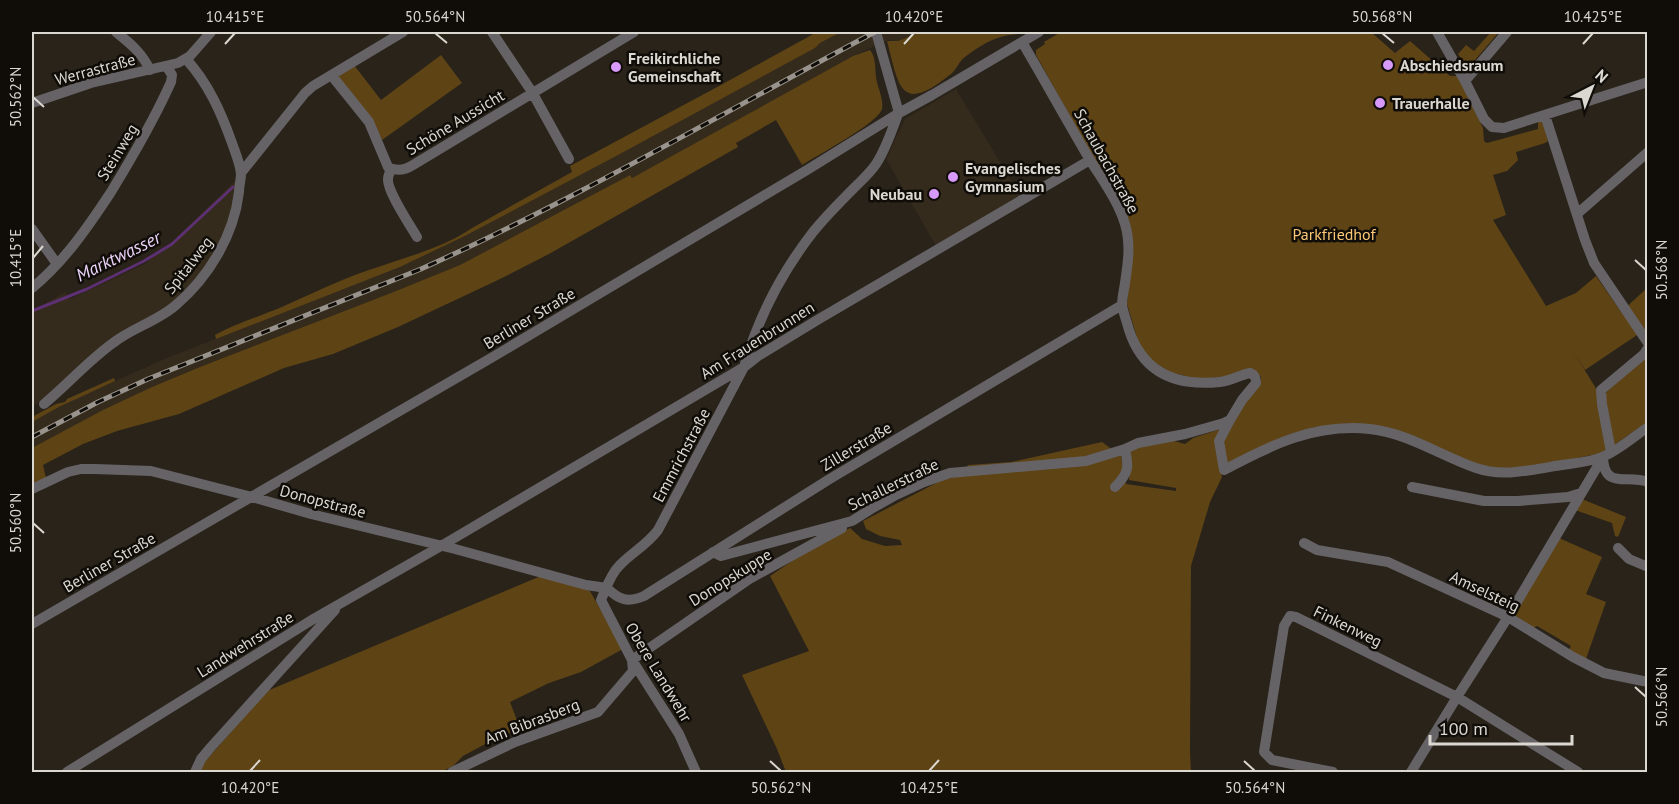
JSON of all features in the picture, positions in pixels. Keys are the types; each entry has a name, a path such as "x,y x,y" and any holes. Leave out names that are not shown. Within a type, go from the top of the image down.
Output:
{"street":[{"path":"116,32 144,57 150,70"},
{"path":"167,67 186,59 212,32"},
{"path":"241,173 305,93 318,82 332,76 403,32"},
{"path":"492,32 532,92 569,159"},
{"name":"Schöne Aussicht","path":"332,76 369,122 385,162 392,169 407,169 634,32"},
{"path":"876,32 899,113"},
{"name":"Berliner Straße","path":"32,624 491,358 899,113 1039,32"},
{"path":"1437,32 1466,81 1484,119 1492,127 1504,128 1647,82"},
{"path":"1466,81 1506,32"},
{"name":"Schaubachstraße","path":"1022,42 1119,209 1128,236 1128,266 1122,304"},
{"name":"Spitalweg","path":"44,404 112,343 177,304 201,278 232,227 241,173 230,137 212,96 186,59"},
{"name":"Werrastraße","path":"32,103 91,83 167,67"},
{"name":"Steinweg","path":"32,288 73,246 100,209 130,161 171,82 172,75 167,67"},
{"name":"Emmrichstraße","path":"607,588 618,566 651,539 658,530 744,367 751,343 778,284 790,264 814,231 875,166 899,113"},
{"path":"1545,115 1594,263 1647,343"},
{"path":"1577,214 1647,152"},
{"name":"Am Frauenbrunnen","path":"441,546 744,367 819,319 1090,160"},
{"name":"Schöne Aussicht","path":"392,169 388,184 417,237"},
{"path":"32,229 57,264"},
{"path":"1122,304 1129,331 1140,355 1159,373 1180,380 1203,383 1228,381 1246,374 1254,375 1256,383 1242,400 1219,441 1224,470 1296,436 1345,428 1392,433 1477,468 1497,472 1509,473 1607,455"},
{"name":"Zillerstraße","path":"607,588 619,597 632,601 644,596 828,480 1122,304"},
{"path":"1647,348 1644,354 1601,390 1607,455 1604,467 1611,477 1617,480 1641,479 1647,482"},
{"name":"Schallerstraße","path":"712,552 720,556 846,523 896,495 950,473 1086,461 1125,449 1138,442 1185,434 1230,420"},
{"path":"1411,772 1508,617 1581,493 1607,455 1647,427"},
{"path":"1116,487 1127,474 1125,449"},
{"name":"Donopstraße","path":"32,489 69,472 95,469 151,471 586,585 607,588"},
{"path":"1412,487 1484,501 1568,497 1581,493"},
{"name":"Donopskuppe","path":"632,660 751,578 842,528 846,523"},
{"name":"Amselsteig","path":"1304,543 1317,550 1388,562 1508,617 1604,673 1647,682"},
{"name":"Landwehrstraße","path":"67,772 276,642 441,546"},
{"path":"1618,548 1629,559 1647,567"},
{"name":"Obere Landwehr","path":"607,588 601,600 632,660 679,734 696,772"},
{"path":"195,772 206,753 341,603"},
{"name":"Finkenweg","path":"1333,772 1272,760 1264,752 1284,626 1290,616 1457,697 1578,772"},
{"name":"Am Bibrasberg","path":"452,772 515,742 598,712 633,671 632,660"}],"shaded area":[{"path":"841,32 921,32 898,41 888,40 853,56 632,178 630,175 460,265 152,387 32,448 32,422 54,410 169,357 400,267 465,236 620,154"},
{"name":"Evangelisches Gymnasium","path":"956,89 1020,195 936,246 886,159 905,119"},
{"path":"238,178 232,216 207,266 174,302 124,330 32,407 32,309 33,311 65,292 70,299 145,264 173,241"}],"green space":[{"path":"817,32 841,32 620,154 465,236 400,267 216,339 215,335 240,323 342,280 450,241 572,172 570,166"},
{"path":"921,32 1023,32 996,38 982,45 963,59 951,74 934,86 921,93 912,94 904,90 899,82 887,41 898,41"},
{"name":"Parkfriedhof","path":"1061,32 1371,32 1395,53 1410,41 1450,76 1458,76 1483,128 1484,141 1487,143 1538,129 1538,122 1543,122 1548,141 1516,152 1518,160 1507,171 1493,175 1506,215 1493,220 1546,306 1576,293 1596,276 1621,312 1647,288 1647,337 1643,331 1585,370 1571,348 1597,390 1608,448 1602,453 1572,459 1509,470 1490,469 1410,437 1345,426 1226,465 1221,441 1240,409 1261,383 1261,377 1258,374 1197,379 1162,370 1141,351 1127,304 1133,240 1086,145 1036,55 1036,50 1045,44 1044,42"},
{"path":"1491,32 1499,32 1475,60 1468,62 1462,60 1458,54 1466,45 1474,51"},
{"path":"870,50 874,59 882,109 859,130 802,165 776,120 736,143 738,147 549,254 498,280 398,327 333,354 284,368 179,414 117,431 83,444 43,465 46,478 32,485 32,448 103,410 200,367 460,265 630,175 632,178 853,56"},
{"path":"441,55 462,83 382,140 374,123 336,77 354,65 381,100"},
{"path":"1647,355 1647,422 1614,445 1604,394"},
{"path":"114,378 115,381 32,422 32,417 56,404 65,402 67,399"},
{"path":"1221,429 1217,456 1222,477 1210,502 1191,566 1191,772 786,772 742,675 809,651 770,576 850,528 862,539 885,546 902,545 900,540 880,536 866,529 863,521 940,481 963,475 968,465 1011,462 1102,442 1121,456 1126,484 1176,491 1176,488 1129,480 1132,448 1167,439 1185,444 1193,438"},
{"path":"1582,499 1626,517 1618,537 1615,536 1612,523 1575,510"},
{"path":"1559,538 1602,557 1586,594 1606,602 1586,659 1569,650 1571,646 1537,626 1533,628 1514,612"},
{"path":"541,576 590,591 623,649 581,672 549,683 510,702 520,728 463,756 453,766 441,772 199,772 203,764 267,691"}],"waterway":[{"name":"Marktwasser","path":"32,311 87,289 144,261 172,244 233,187"}],"railway":[{"path":"32,437 148,379 421,269 479,242 537,214 875,32"}],"place":[{"name":"Abschiedsraum","path":"1388,65"},
{"name":"Freikirchliche Gemeinschaft","path":"616,67"},
{"name":"Trauerhalle","path":"1380,103"},
{"name":"Evangelisches Gymnasium","path":"953,177"},
{"name":"Neubau","path":"934,194"}]}
